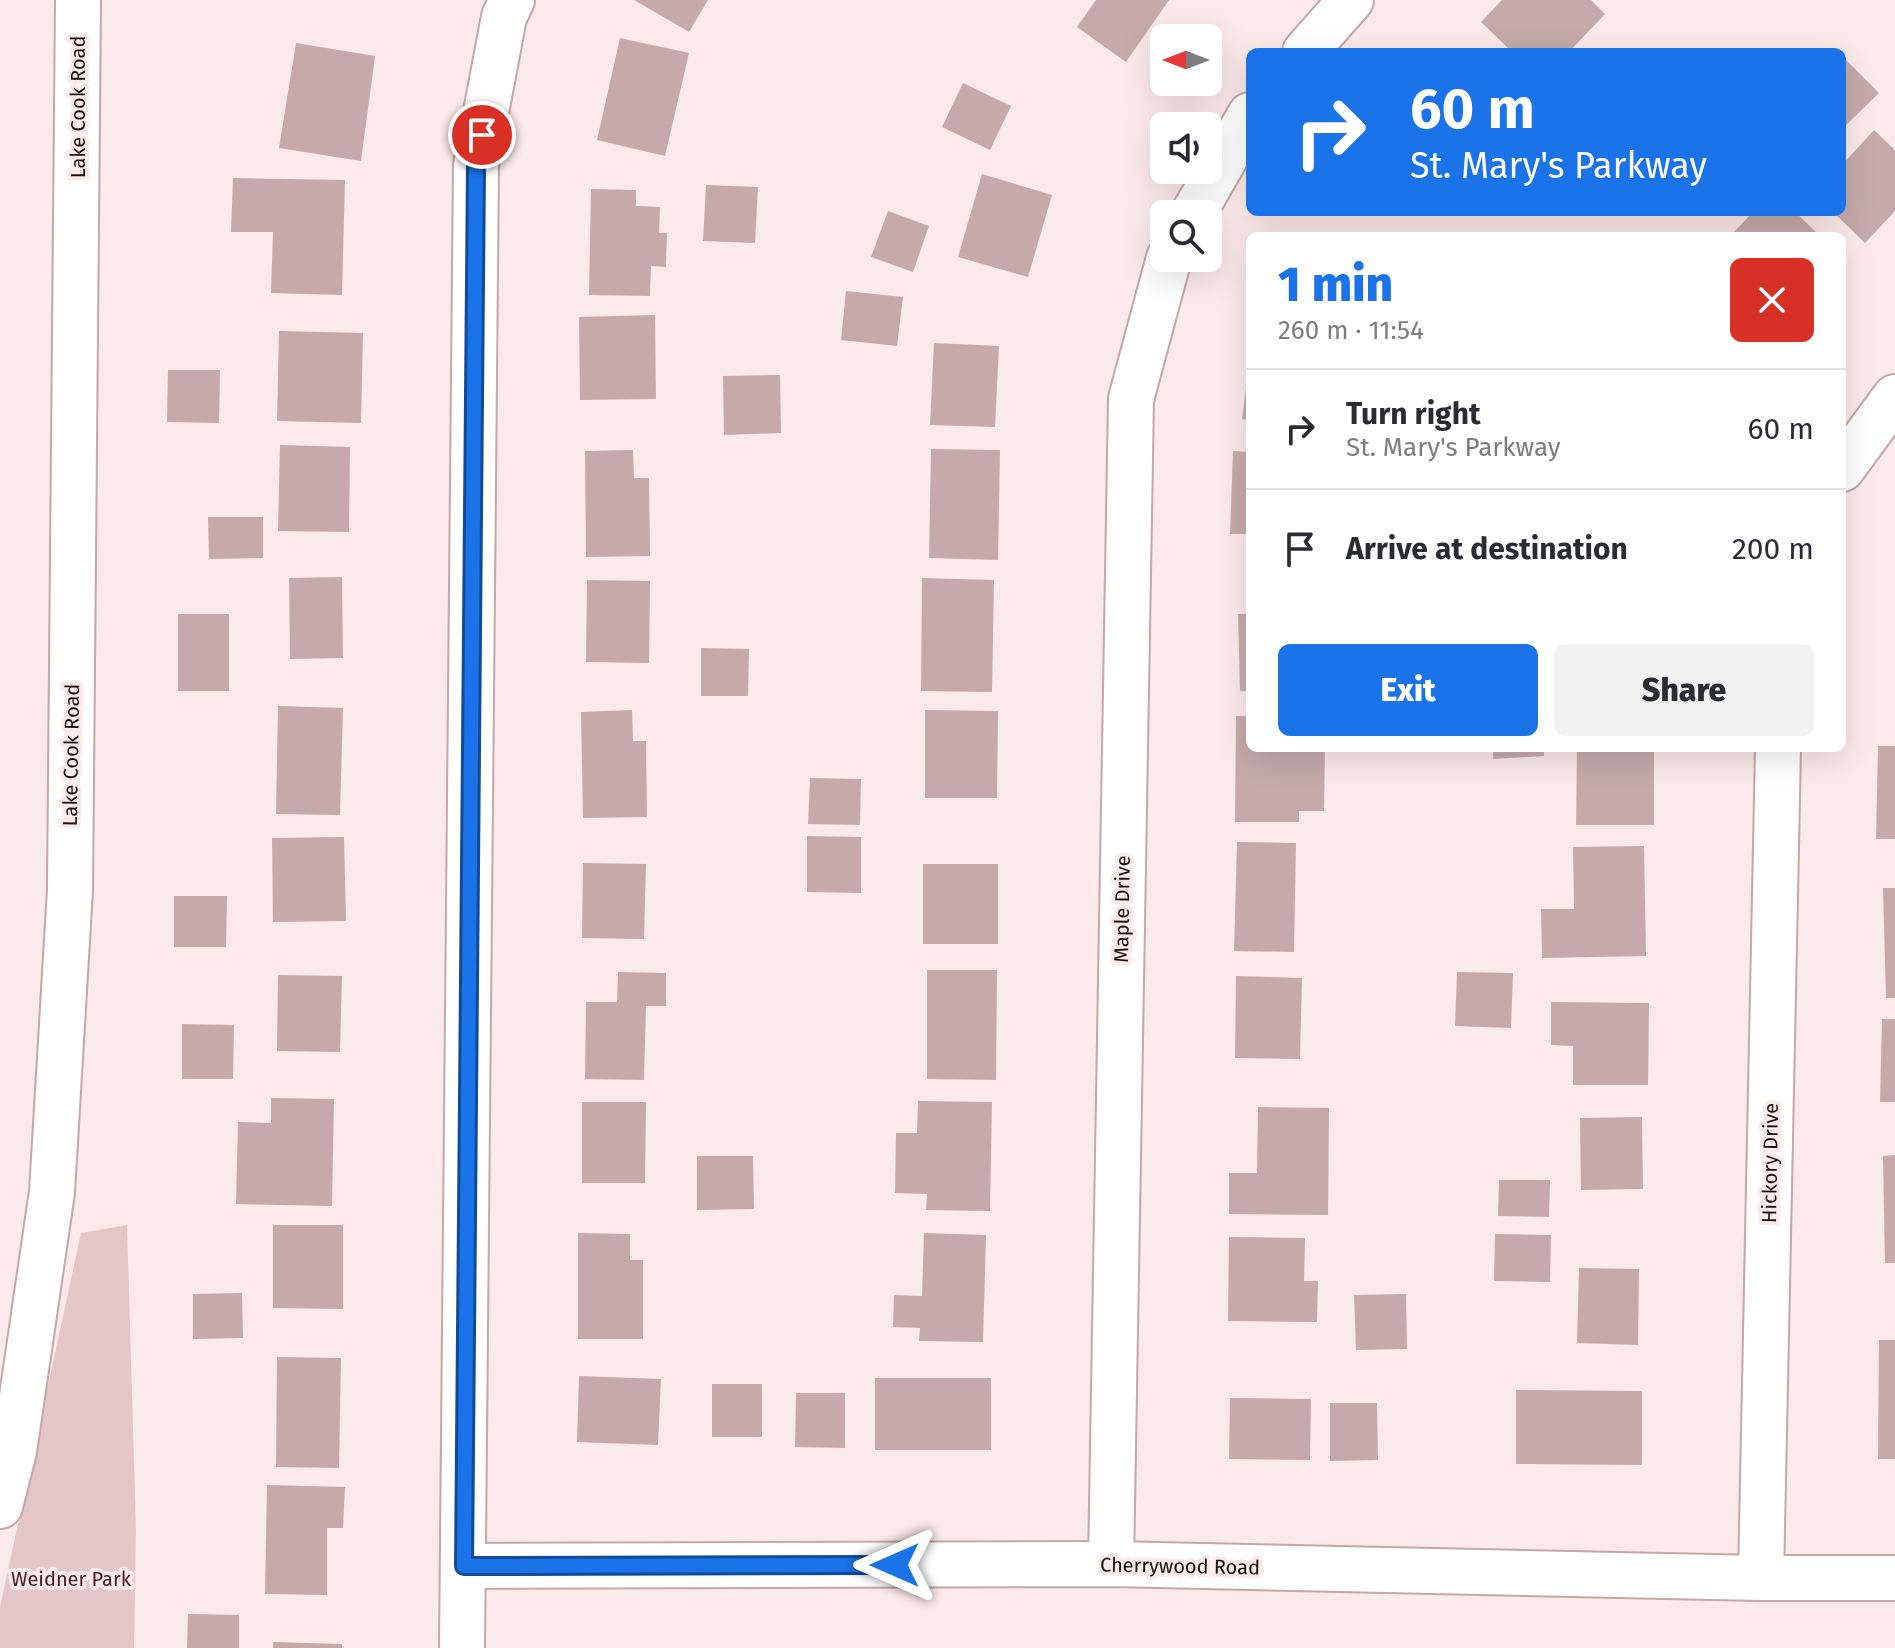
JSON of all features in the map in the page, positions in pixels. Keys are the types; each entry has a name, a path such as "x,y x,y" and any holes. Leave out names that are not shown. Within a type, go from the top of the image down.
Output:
{"street":[{"name":"Lake Cook Road","path":"0,1506 14,1451 52,1192 69,906 78,0"},
{"path":"462,1648 476,165 504,17 512,0"},
{"path":"1309,48 1351,0"},
{"path":"1201,200 1246,122"},
{"name":"Maple Drive","path":"1111,1564 1131,399 1165,272"},
{"path":"1846,464 1895,397"},
{"name":"Hickory Drive","path":"1761,1578 1778,752"},
{"name":"Cherrywood Road","path":"464,1566 1111,1564 1895,1578"}],"green space":[{"name":"Weidner Park","path":"127,1225 136,1530 134,1648 0,1648 0,1607 81,1233"}],"building":[{"path":"634,0 708,0 689,32"},
{"path":"1096,0 1169,0 1126,62 1077,27"},
{"path":"1502,0 1591,0 1605,14 1573,48 1508,48 1481,22"},
{"path":"620,38 689,53 665,156 597,140"},
{"path":"296,43 375,56 361,161 279,148"},
{"path":"1846,60 1879,93 1846,125"},
{"path":"963,83 1011,106 990,150 942,127"},
{"path":"1874,130 1895,150 1895,211 1865,243 1837,216 1846,216 1846,161"},
{"path":"982,174 1052,195 1028,277 958,257"},
{"path":"233,178 345,180 342,295 271,293 273,232 231,232"},
{"path":"706,185 758,187 755,243 703,241"},
{"path":"591,189 636,190 636,206 660,207 659,233 667,233 666,267 651,266 650,296 589,295"},
{"path":"888,211 929,226 913,272 871,257"},
{"path":"1749,216 1799,216 1816,232 1734,232"},
{"path":"846,291 903,297 897,346 841,340"},
{"path":"655,315 656,399 580,400 579,317"},
{"path":"279,331 363,333 361,423 277,421"},
{"path":"934,343 999,346 995,427 930,425"},
{"path":"168,370 220,370 219,423 167,422"},
{"path":"780,375 781,433 724,435 723,376"},
{"path":"1246,388 1246,420 1242,419"},
{"path":"280,445 350,447 349,532 278,531"},
{"path":"931,449 1000,450 998,560 929,558"},
{"path":"633,450 634,478 649,478 650,556 586,557 585,451"},
{"path":"1233,451 1246,452 1246,534 1230,534"},
{"path":"208,517 263,517 263,558 209,559"},
{"path":"342,577 343,658 290,659 289,578"},
{"path":"922,578 994,580 992,692 921,691"},
{"path":"587,580 650,581 649,663 586,662"},
{"path":"178,614 229,614 229,691 178,691"},
{"path":"1238,614 1246,614 1246,691 1240,691"},
{"path":"701,648 749,649 748,696 701,696"},
{"path":"278,706 343,708 340,815 276,814"},
{"path":"632,710 633,741 646,741 647,817 583,818 581,712"},
{"path":"925,710 998,711 997,798 925,798"},
{"path":"1236,716 1246,716 1246,752 1325,752 1324,811 1299,811 1299,822 1235,822"},
{"path":"1878,746 1895,746 1895,839 1876,839"},
{"path":"1493,752 1544,752 1544,756 1493,759"},
{"path":"1577,752 1654,752 1654,825 1576,825"},
{"path":"810,778 861,779 860,825 808,824"},
{"path":"807,836 861,837 861,893 807,892"},
{"path":"344,837 346,921 273,922 272,838"},
{"path":"1237,842 1296,843 1294,952 1234,951"},
{"path":"1644,846 1646,956 1542,958 1541,909 1574,909 1573,847"},
{"path":"583,863 646,864 644,939 582,938"},
{"path":"923,864 998,864 998,944 923,944"},
{"path":"1883,888 1895,888 1895,998 1886,998"},
{"path":"174,896 227,896 226,947 174,947"},
{"path":"927,970 997,970 996,1080 927,1079"},
{"path":"618,972 666,973 666,1006 646,1006 644,1080 585,1079 586,1002 617,1002"},
{"path":"1457,972 1513,973 1511,1028 1455,1026"},
{"path":"278,975 342,976 340,1052 277,1051"},
{"path":"1236,976 1302,978 1300,1059 1235,1058"},
{"path":"1551,1002 1649,1003 1648,1085 1573,1085 1573,1046 1551,1045"},
{"path":"1882,1019 1895,1019 1895,1102 1880,1102"},
{"path":"182,1024 234,1025 233,1079 182,1079"},
{"path":"271,1098 334,1099 332,1206 236,1204 238,1122 271,1123"},
{"path":"918,1101 992,1102 990,1211 926,1210 927,1194 895,1193 896,1133 917,1133"},
{"path":"582,1102 646,1102 645,1183 582,1183"},
{"path":"1258,1107 1329,1108 1328,1215 1229,1214 1229,1173 1257,1173"},
{"path":"1642,1117 1643,1189 1581,1190 1580,1118"},
{"path":"1895,1155 1895,1263 1885,1263 1883,1156"},
{"path":"697,1156 753,1156 754,1209 697,1210"},
{"path":"1499,1180 1550,1180 1549,1217 1498,1216"},
{"path":"273,1225 343,1225 343,1309 273,1308"},
{"path":"578,1233 630,1234 630,1260 643,1260 643,1339 578,1339"},
{"path":"924,1233 986,1235 983,1342 919,1341 920,1328 893,1327 894,1295 922,1296"},
{"path":"1495,1234 1551,1235 1550,1282 1494,1281"},
{"path":"1229,1237 1305,1238 1304,1281 1318,1281 1317,1322 1228,1321"},
{"path":"1579,1268 1639,1269 1638,1345 1577,1343"},
{"path":"242,1293 243,1338 193,1339 193,1294"},
{"path":"1406,1294 1407,1349 1356,1350 1354,1295"},
{"path":"1879,1340 1895,1340 1895,1459 1878,1459"},
{"path":"277,1357 341,1358 339,1468 276,1467"},
{"path":"579,1376 661,1379 658,1445 577,1442"},
{"path":"875,1378 991,1378 991,1450 875,1450"},
{"path":"712,1384 762,1384 762,1437 712,1437"},
{"path":"1516,1390 1642,1391 1642,1465 1516,1464"},
{"path":"796,1393 845,1393 845,1448 795,1447"},
{"path":"1230,1398 1311,1399 1310,1460 1229,1459"},
{"path":"1330,1403 1377,1403 1378,1460 1330,1461"},
{"path":"267,1485 345,1487 343,1528 327,1528 327,1595 265,1594"},
{"path":"188,1614 239,1615 239,1648 187,1648"},
{"path":"273,1642 342,1644 342,1648 273,1648"}],"route":[{"path":"482,135 476,165 464,1566 895,1565"}]}
